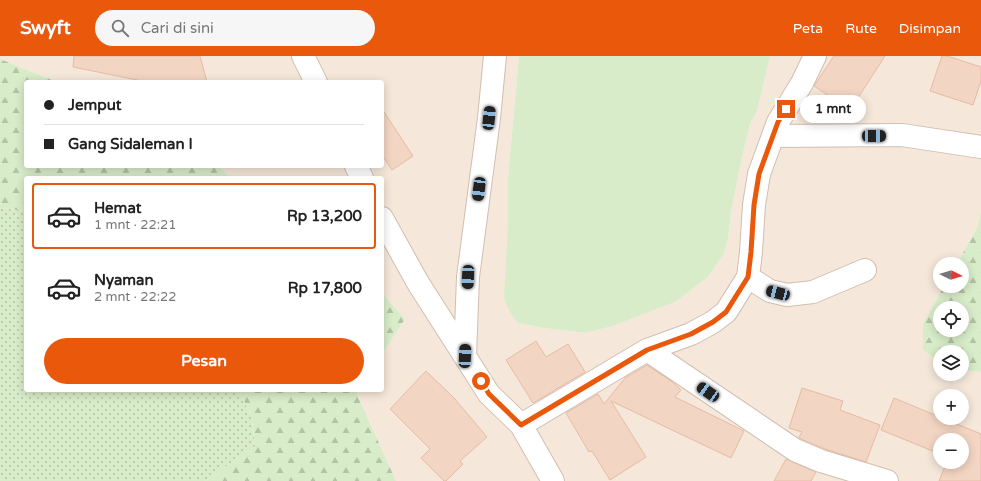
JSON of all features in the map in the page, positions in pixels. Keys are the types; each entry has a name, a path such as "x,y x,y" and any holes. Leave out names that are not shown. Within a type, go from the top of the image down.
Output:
{"street":[{"path":"303,56 315,80"},
{"path":"465,356 468,277 489,118 495,56"},
{"path":"521,425 647,350 691,334 713,322 726,312 748,277 754,205 759,174 778,122 802,83 815,56"},
{"path":"773,136 902,135 981,147"},
{"path":"384,222 418,283 489,394 521,425 553,481"},
{"path":"748,277 770,291 787,295 813,292 866,270"},
{"path":"647,350 794,450 821,461 887,481"}],"shaded area":[{"path":"0,56 519,56 508,178 508,225 518,323 585,333 613,326 675,302 708,277 724,253 728,239 731,211 742,157 750,124 757,111 770,56 981,56 981,211 977,228 961,257 933,257 933,293 940,293 936,301 933,301 933,306 923,324 923,350 933,358 933,381 969,381 969,371 981,372 981,481 396,481 357,393 384,392 384,351 405,319 384,295 384,176 229,176 221,168 384,168 384,80 52,80 0,59"}],"green space":[{"path":"519,56 770,56 757,111 750,124 742,157 731,211 728,239 724,253 708,277 675,302 613,326 585,333 518,323 510,312 504,299 508,225 508,178"},
{"path":"0,59 52,80 24,80 24,168 221,168 229,176 24,176 24,211 0,208"},
{"path":"0,208 24,211 24,392 240,392 252,418 255,446 205,481 0,481"},
{"path":"981,211 981,372 969,371 969,345 933,345 933,358 923,350 923,324 933,306 933,337 969,337 969,301 936,301 940,293 969,293 969,257 961,257 977,228"},
{"path":"384,295 405,319 384,351"},
{"path":"240,392 358,392 357,394 396,481 205,481 255,446 252,418"}],"building":[{"path":"74,56 200,56 206,80 137,80 73,67"},
{"path":"834,56 885,56 845,118 824,105 829,96 814,86"},
{"path":"942,56 947,56 981,67 981,81 973,105 930,91"},
{"path":"384,112 413,156 392,170 384,158"},
{"path":"536,341 546,357 568,344 585,372 533,403 506,360"},
{"path":"647,365 671,381 681,390 675,397 744,431 731,458 611,401 646,457 610,480 592,451 589,452 566,413 598,394 604,404 625,378"},
{"path":"426,371 454,398 487,437 460,461 463,464 446,481 444,481 421,458 430,449 390,409"},
{"path":"802,388 843,401 840,410 880,425 866,462 825,449 801,439 799,437 802,432 789,428"},
{"path":"894,398 933,414 933,425 959,425 981,434 981,481 939,481 944,469 969,469 969,433 933,433 933,451 881,430"},
{"path":"786,459 816,472 811,481 774,481"}],"route":[{"path":"481,381 489,394 521,425 647,350 691,334 713,322 726,312 748,277 754,205 759,174 778,122 786,109"}]}
